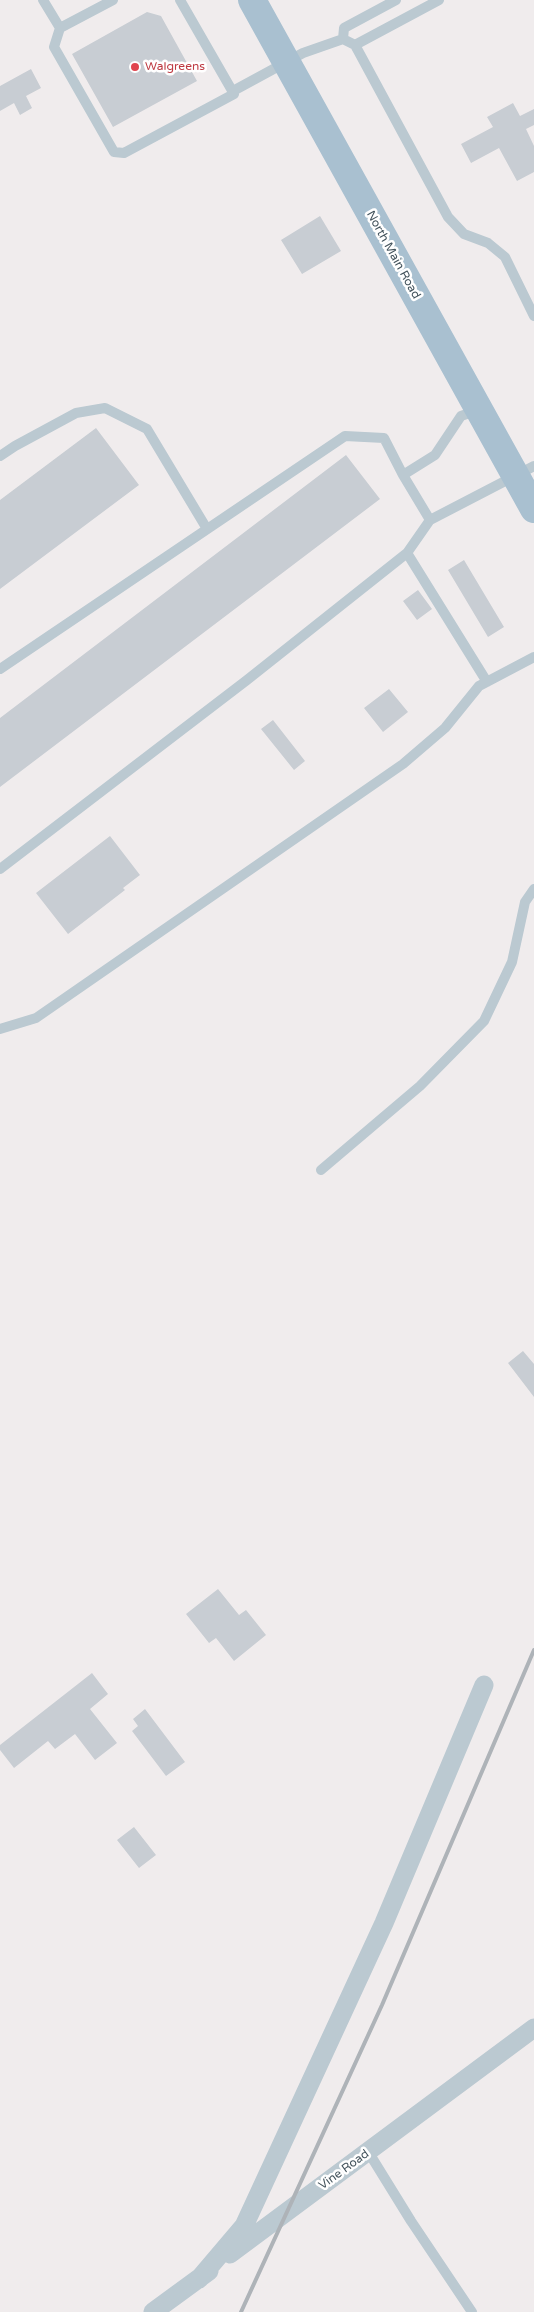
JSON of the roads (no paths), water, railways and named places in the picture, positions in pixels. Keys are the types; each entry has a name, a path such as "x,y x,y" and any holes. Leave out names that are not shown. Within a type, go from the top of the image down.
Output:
{"main road":[{"name":"North Main Road","path":"252,0 480,410 526,472 534,509"}],"street":[{"path":"198,2278 244,2226 384,1922 484,1685"},
{"name":"Vine Road","path":"153,2312 369,2153 534,2028"}],"lane":[{"path":"43,0 60,28"},
{"path":"113,0 60,28 54,47 114,152 124,153 234,94 233,91 303,53 343,39 355,44 448,217 464,234 488,243 504,257 534,316"},
{"path":"180,0 233,91"},
{"path":"343,39 344,28 396,0"},
{"path":"355,44 439,0"},
{"path":"0,456 76,413 105,408 147,429 207,529"},
{"path":"403,475 435,455 462,416 480,410"},
{"path":"0,669 345,436 384,438 403,475 430,520"},
{"path":"0,869 247,680 406,553 430,520 526,472"},
{"path":"406,553 487,682"},
{"path":"0,1029 36,1018 403,764 445,728 479,686 534,656"},
{"path":"320,1170 420,1086 484,1021 512,962 525,902 534,889"},
{"path":"369,2153 406,2213 472,2312"}],"railway":[{"path":"241,2312 382,2005 534,1650"}],"place":[{"name":"Walgreens","path":"135,67"}]}
